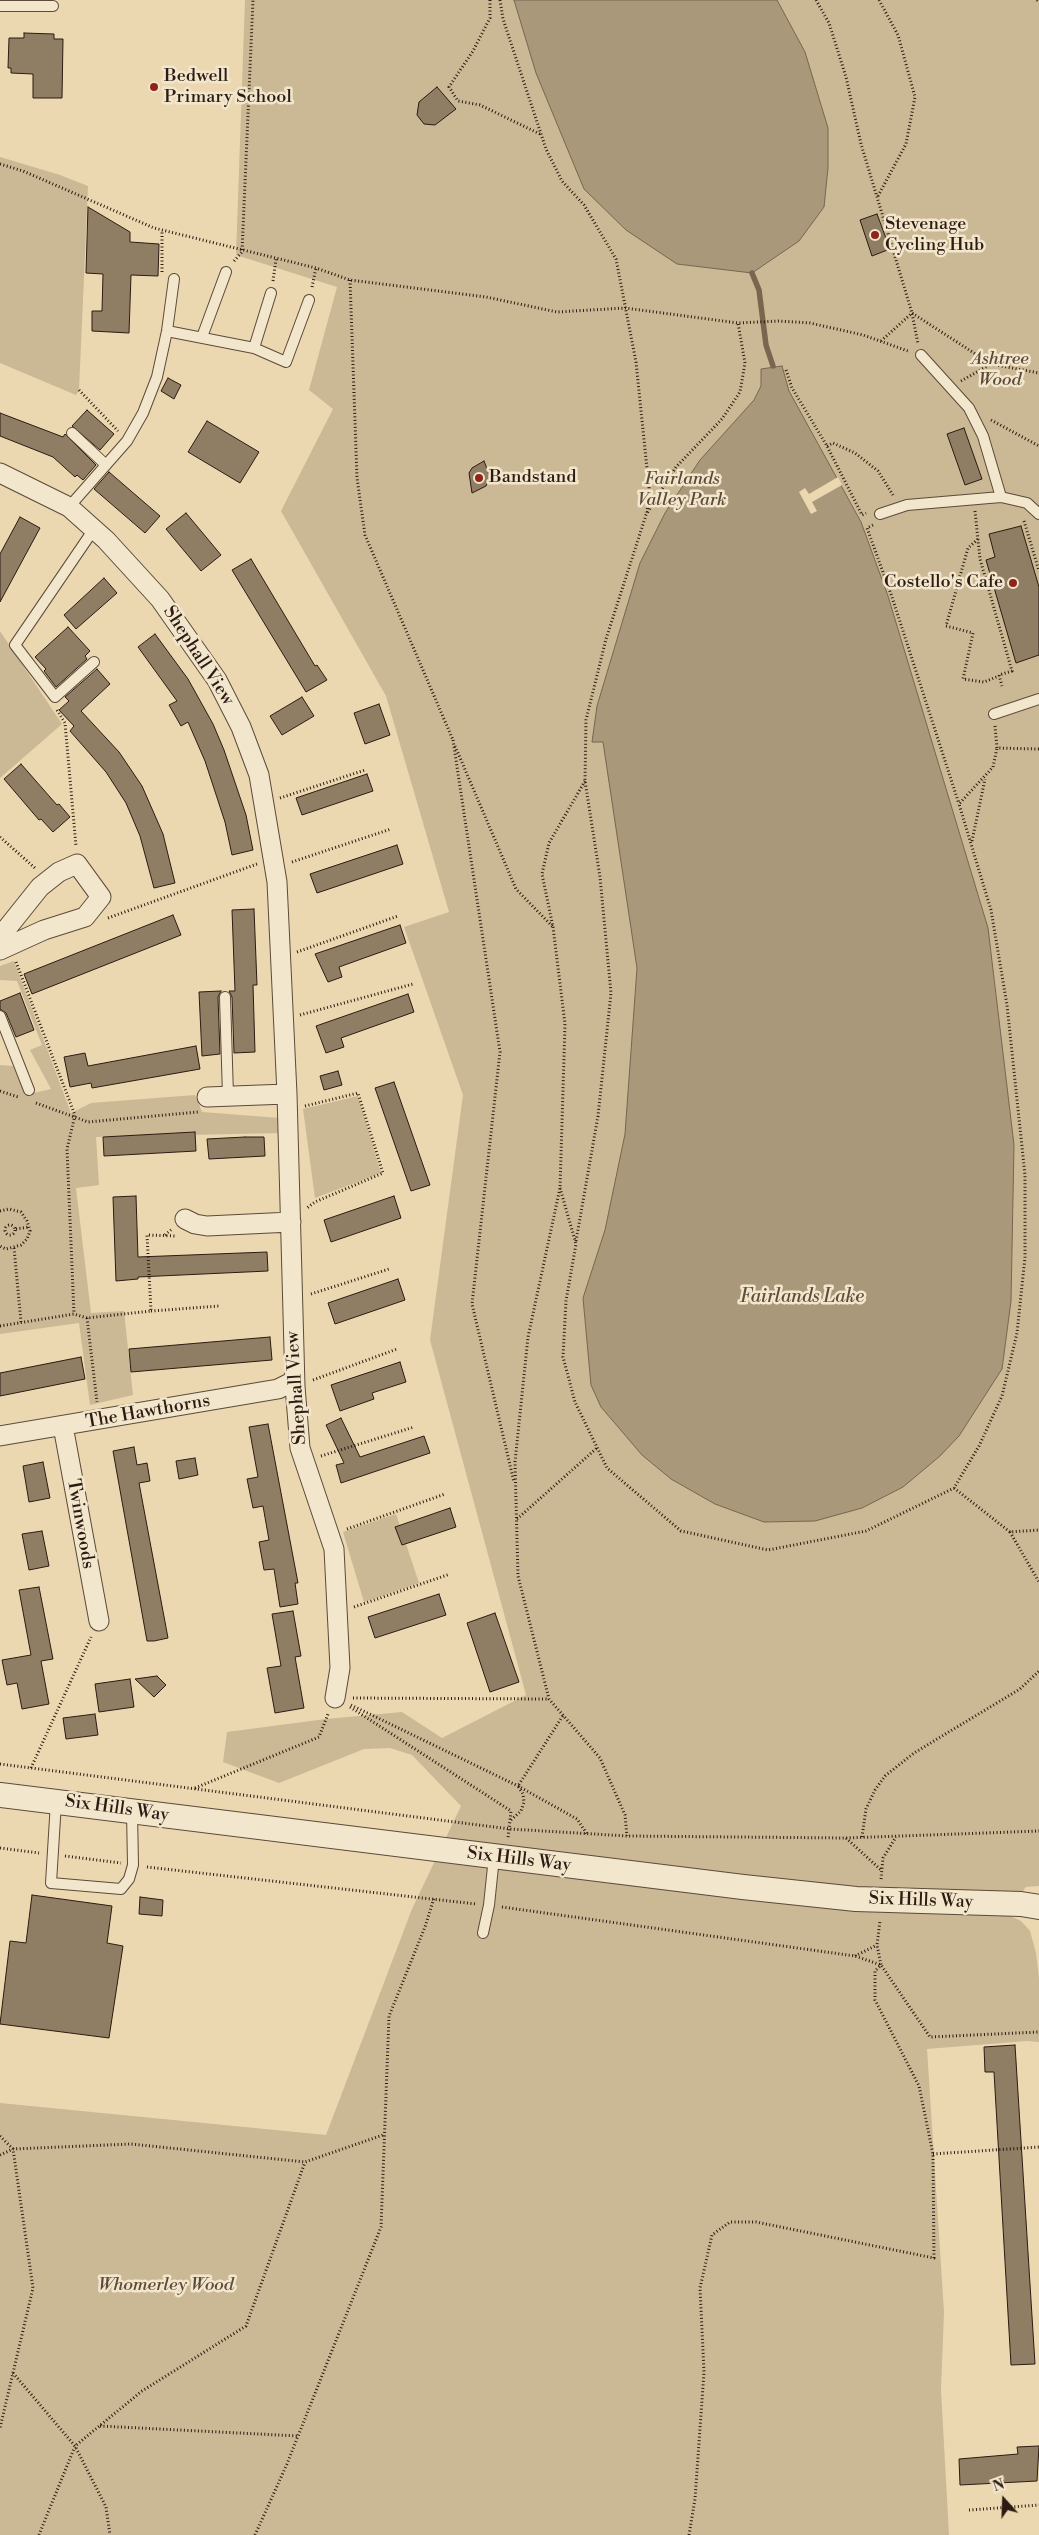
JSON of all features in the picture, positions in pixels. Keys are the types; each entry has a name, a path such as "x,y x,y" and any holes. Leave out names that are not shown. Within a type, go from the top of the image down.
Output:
{"street":[{"name":"Shephall View","path":"0,472 70,507 160,599 218,680 241,727 259,775 275,862 281,958 288,1102 294,1384 300,1448 334,1549 340,1668 335,1698"},
{"path":"0,937 40,887 59,872 77,864 101,897 85,917 44,930 6,952"},
{"path":"207,1097 228,1096 288,1102"},
{"path":"185,1227 194,1224 207,1226 291,1222"},
{"name":"The Hawthorns","path":"0,1436 278,1390 294,1384"},
{"name":"Twinwoods","path":"64,1426 99,1621"},
{"name":"Six Hills Way","path":"0,1795 56,1800 132,1812 744,1888 856,1898 1021,1904 1039,1907"}],"lane":[{"path":"0,6 53,6"},
{"path":"202,337 226,272"},
{"path":"70,507 127,440 143,413 157,378 167,331 174,279"},
{"path":"254,348 271,293"},
{"path":"167,331 254,348 286,362 309,300"},
{"path":"921,355 969,408 983,436 1001,497"},
{"path":"72,433 106,465"},
{"path":"884,512 899,506 1001,497 1027,503 1039,514"},
{"path":"94,530 15,645 55,698 94,662"},
{"path":"994,714 1039,699"},
{"path":"225,997 228,1096"},
{"path":"0,1016 29,1090"},
{"path":"56,1800 51,1882 121,1889 129,1879 133,1865 132,1812"},
{"path":"483,1933 499,1857"}],"path":[{"path":"242,252 253,0"},
{"path":"490,0 490,18 473,52 449,87 458,100 480,104 542,135"},
{"path":"500,0 506,29 546,150 562,181 584,205 616,259 636,362 649,488 646,515 606,639 586,720 585,781 600,877 611,993 598,1116 566,1301 563,1357 575,1402 607,1468 681,1531 768,1550 866,1532 954,1488 979,1446 1002,1396 1017,1333 1025,1257 1025,1175 1007,1005 992,910 972,843 868,528 890,516 884,512 885,504 862,516 827,446 792,388 786,370"},
{"path":"816,0 829,23 846,77 861,144 912,313 921,355"},
{"path":"878,197 906,144 915,97 898,35 879,0"},
{"path":"0,164 23,171 162,230 242,252 316,268 350,280 486,297 557,312 625,308 738,323 779,320 810,323 881,341 921,355"},
{"path":"162,230 162,275 174,279"},
{"path":"271,293 276,260"},
{"path":"309,300 316,268"},
{"path":"350,280 357,478 365,535 516,888 553,927"},
{"path":"881,341 912,313"},
{"path":"912,313 991,364 1039,373"},
{"path":"646,515 676,467 722,418 740,392 745,363 738,323"},
{"path":"952,387 991,364"},
{"path":"79,390 127,440"},
{"path":"969,408 1039,446"},
{"path":"827,446 832,443 855,452 878,471 899,506"},
{"path":"974,500 980,558 1012,671 984,682 963,679 973,633 946,626 968,548 978,539"},
{"path":"1019,501 1039,571"},
{"path":"999,676 1002,686"},
{"path":"55,698 56,708 65,723 77,864"},
{"path":"959,804 993,768 997,748 994,714"},
{"path":"453,740 500,1052 472,1304 516,1489"},
{"path":"997,748 1039,749"},
{"path":"264,804 365,770"},
{"path":"972,843 985,778"},
{"path":"585,781 549,843 542,874 553,927 565,1024 560,1188 528,1337 515,1462 518,1576 549,1699 564,1714 600,1758 625,1815 627,1836"},
{"path":"103,920 275,862 391,829"},
{"path":"0,837 48,880"},
{"path":"281,958 398,916"},
{"path":"6,952 74,1115 66,1149 74,1314"},
{"path":"284,1019 413,984"},
{"path":"0,1091 74,1115 88,1122 202,1112 207,1097"},
{"path":"288,1102 358,1093 383,1173 316,1202 291,1222"},
{"path":"560,1188 576,1244"},
{"path":"0,1211 10,1209 21,1212 29,1227 27,1239 14,1248 0,1246"},
{"path":"8,1223 13,1224 16,1229 16,1233 12,1236 6,1236 3,1231 8,1223"},
{"path":"16,1229 29,1227"},
{"path":"165,1235 185,1227"},
{"path":"151,1311 148,1235 165,1235 185,1227"},
{"path":"14,1248 21,1322"},
{"path":"292,1298 316,1294 389,1269"},
{"path":"0,1326 74,1314 87,1318 219,1306"},
{"path":"87,1318 100,1420"},
{"path":"294,1384 397,1349"},
{"path":"305,1462 414,1427"},
{"path":"516,1519 598,1447"},
{"path":"954,1488 1010,1532 1039,1582"},
{"path":"330,1535 445,1494"},
{"path":"1010,1532 1039,1530"},
{"path":"337,1613 450,1574"},
{"path":"31,1768 99,1621"},
{"path":"862,1837 866,1810 875,1790 885,1776 914,1753 1020,1689 1039,1671"},
{"path":"335,1698 549,1699"},
{"path":"335,1698 518,1786 577,1819 587,1834"},
{"path":"193,1789 319,1737 335,1698"},
{"path":"335,1698 511,1811 510,1829 499,1857"},
{"path":"518,1786 564,1714"},
{"path":"0,1764 510,1829 587,1834 846,1838 1039,1831"},
{"path":"510,1820 521,1811 524,1802 523,1794 518,1786"},
{"path":"881,1887 883,1858 896,1836"},
{"path":"846,1838 881,1871"},
{"path":"0,1848 489,1905 855,1956 881,1965"},
{"path":"255,2535 298,2436 381,2227 389,2016 425,1927 434,1898"},
{"path":"880,1920 877,1945 881,1965 930,2037 1039,2032"},
{"path":"855,1956 877,1945"},
{"path":"689,2535 695,2499 704,2372 700,2288 712,2235 730,2222 756,2222 934,2258 933,2154 919,2086 875,2000 875,1971 881,1965"},
{"path":"0,2155 13,2149 131,2144 305,2162 383,2135"},
{"path":"0,2136 13,2149 33,2288 0,2428"},
{"path":"933,2154 1039,2147"},
{"path":"39,2535 76,2446 142,2391 246,2326 305,2162"},
{"path":"13,2373 76,2446 106,2507 110,2535"},
{"path":"99,2426 298,2436"},
{"path":"969,2510 1039,2505"}],"green space":[{"name":"Fairlands Valley Park","path":"245,0 1039,0 1039,1886 1026,1887 1006,1914 1021,1921 1030,1931 1036,1953 1039,1978 1039,2042 1027,2041 927,2049 944,2312 941,2390 949,2535 0,2535 0,2103 326,2135 412,1909 461,1806 412,1755 390,1748 364,1749 279,1783 223,1762 227,1732 326,1719 402,1712 442,1738 526,1695 430,1340 463,1095 404,927 449,912 386,696 281,511 333,409 309,390 337,287 236,255"},
{"path":"0,157 60,175 88,186 79,390 76,395 0,363"},
{"path":"0,631 62,724 0,778"},
{"path":"14,961 71,1113 91,1103 195,1095 202,1112 280,1118 282,1133 96,1137 99,1185 76,1188 91,1313 124,1311 133,1395 90,1405 79,1323 0,1334 0,1065 13,1066 25,1095 51,1089 30,1050 42,1045 17,981 0,980 0,966"},
{"path":"358,1096 381,1173 315,1198 303,1109"},
{"path":"396,1514 419,1583 364,1602 343,1532"}],"water":[{"path":"514,0 777,0 805,52 828,128 828,168 824,207 799,241 752,273 677,264 626,230 584,189 536,73"},
{"name":"Fairlands Lake","path":"782,366 789,391 861,522 888,596 988,928 1014,1145 1011,1301 1002,1369 959,1436 940,1456 903,1487 862,1508 815,1521 764,1522 715,1504 671,1479 642,1455 601,1407 591,1385 583,1298 605,1230 625,1134 637,968 603,742 592,742 597,706 640,563 665,513 700,460 754,400 761,386 761,369"}],"pier":[{"path":"838,477 842,485 812,502 817,511 811,514 799,492 805,488 809,494"}],"building":[{"path":"24,33 54,34 54,39 63,39 62,98 33,98 33,74 11,73 11,68 8,68 9,38 24,38"},
{"path":"437,87 456,109 435,125 424,124 417,115 419,102"},
{"path":"88,207 130,232 130,242 159,244 158,276 131,275 129,333 92,331 92,311 102,311 103,274 86,273"},
{"name":"Stevenage Cycling Hub","path":"877,214 890,249 872,256 860,220"},
{"path":"168,378 181,385 174,399 161,391"},
{"path":"87,410 114,434 100,450 72,426"},
{"path":"0,413 63,437 65,434 96,465 83,480 77,475 75,477 53,457 0,436"},
{"path":"207,421 259,452 240,483 188,452"},
{"path":"964,428 982,479 965,485 947,434"},
{"name":"Bandstand","path":"484,461 490,477 486,486 472,493 469,473 472,468"},
{"path":"109,472 160,516 145,533 94,489"},
{"path":"186,513 221,555 201,571 166,529"},
{"path":"20,517 40,528 0,602 0,554"},
{"path":"1021,526 1039,587 1039,655 1016,663 986,560 995,557 989,534"},
{"path":"251,559 315,666 317,665 327,680 306,692 232,570"},
{"path":"104,578 117,593 76,629 64,615"},
{"path":"68,627 90,651 85,656 87,659 56,687 44,671 46,669 35,657"},
{"path":"155,634 188,679 213,724 246,815 253,850 232,855 225,822 205,761 188,722 181,726 169,705 177,701 138,647"},
{"path":"97,669 110,684 81,711 119,752 142,786 163,834 175,883 154,888 140,836 126,803 106,772 70,731 74,726 59,710 69,701 65,697"},
{"path":"302,697 314,716 282,735 270,716"},
{"path":"379,704 390,735 365,744 354,713"},
{"path":"21,764 70,817 53,832 41,819 39,820 4,779"},
{"path":"367,774 373,791 302,815 296,798"},
{"path":"397,845 403,864 317,893 310,874"},
{"path":"254,909 257,985 253,985 255,1052 234,1053 232,997 229,991 235,991 232,910"},
{"path":"173,915 181,935 32,994 24,974"},
{"path":"400,925 406,943 339,967 342,977 328,982 315,954"},
{"path":"221,991 218,997 220,1054 202,1056 199,992"},
{"path":"20,993 34,1030 16,1037 6,1013 0,1009 0,1001"},
{"path":"408,994 414,1012 341,1038 344,1047 326,1053 316,1026"},
{"path":"196,1046 200,1069 92,1088 91,1083 70,1087 64,1057 85,1053 88,1066"},
{"path":"338,1071 342,1085 324,1090 320,1076"},
{"path":"394,1082 430,1185 411,1191 375,1088"},
{"path":"195,1132 196,1151 104,1156 103,1137"},
{"path":"264,1137 265,1156 209,1159 207,1139"},
{"path":"136,1196 138,1257 267,1252 268,1271 138,1277 138,1279 116,1281 113,1197"},
{"path":"394,1196 401,1218 331,1242 324,1220"},
{"path":"398,1279 405,1300 335,1324 328,1303"},
{"path":"270,1337 272,1360 131,1372 129,1349"},
{"path":"81,1357 85,1379 0,1396 0,1373"},
{"path":"400,1362 406,1382 372,1393 374,1399 340,1411 331,1385"},
{"path":"341,1418 360,1457 424,1436 430,1453 341,1483 336,1465 344,1463 326,1425"},
{"path":"268,1424 298,1583 295,1583 298,1604 280,1607 274,1569 264,1570 259,1542 269,1540 263,1506 253,1508 247,1479 258,1477 249,1427"},
{"path":"134,1447 137,1465 147,1463 150,1481 139,1483 168,1638 154,1641 147,1641 113,1451"},
{"path":"195,1458 198,1475 179,1479 176,1461"},
{"path":"43,1462 50,1498 29,1502 23,1466"},
{"path":"450,1508 456,1527 402,1545 395,1527"},
{"path":"42,1531 49,1566 29,1570 22,1534"},
{"path":"39,1587 53,1659 41,1661 49,1704 22,1709 17,1683 7,1685 2,1660 31,1655 19,1590"},
{"path":"439,1594 446,1615 375,1638 368,1617"},
{"path":"293,1611 301,1656 295,1657 304,1708 275,1713 267,1668 281,1666 272,1614"},
{"path":"495,1613 519,1682 490,1692 467,1623"},
{"path":"157,1676 166,1685 154,1697 135,1679"},
{"path":"130,1679 134,1707 99,1712 95,1684"},
{"path":"95,1714 98,1735 66,1739 63,1718"},
{"path":"32,1895 112,1906 107,1943 123,1946 109,2038 0,2024 10,1941 26,1943"},
{"path":"140,1897 163,1900 162,1916 139,1914"},
{"path":"1015,2045 1035,2364 1011,2365 994,2072 985,2072 984,2047"},
{"path":"1039,2446 1037,2481 960,2485 959,2459 1018,2454 1017,2447"}],"waterway":[{"path":"752,273 759,290 766,345 773,366"}],"place":[{"name":"Bedwell Primary School","path":"154,87"},
{"name":"Stevenage Cycling Hub","path":"875,235"},
{"name":"Bandstand","path":"479,478"},
{"name":"Costello's Cafe","path":"1013,583"}],"park label":[{"name":"Ashtree Wood","path":"1000,370"},
{"name":"Whomerley Wood","path":"166,2286"}]}
